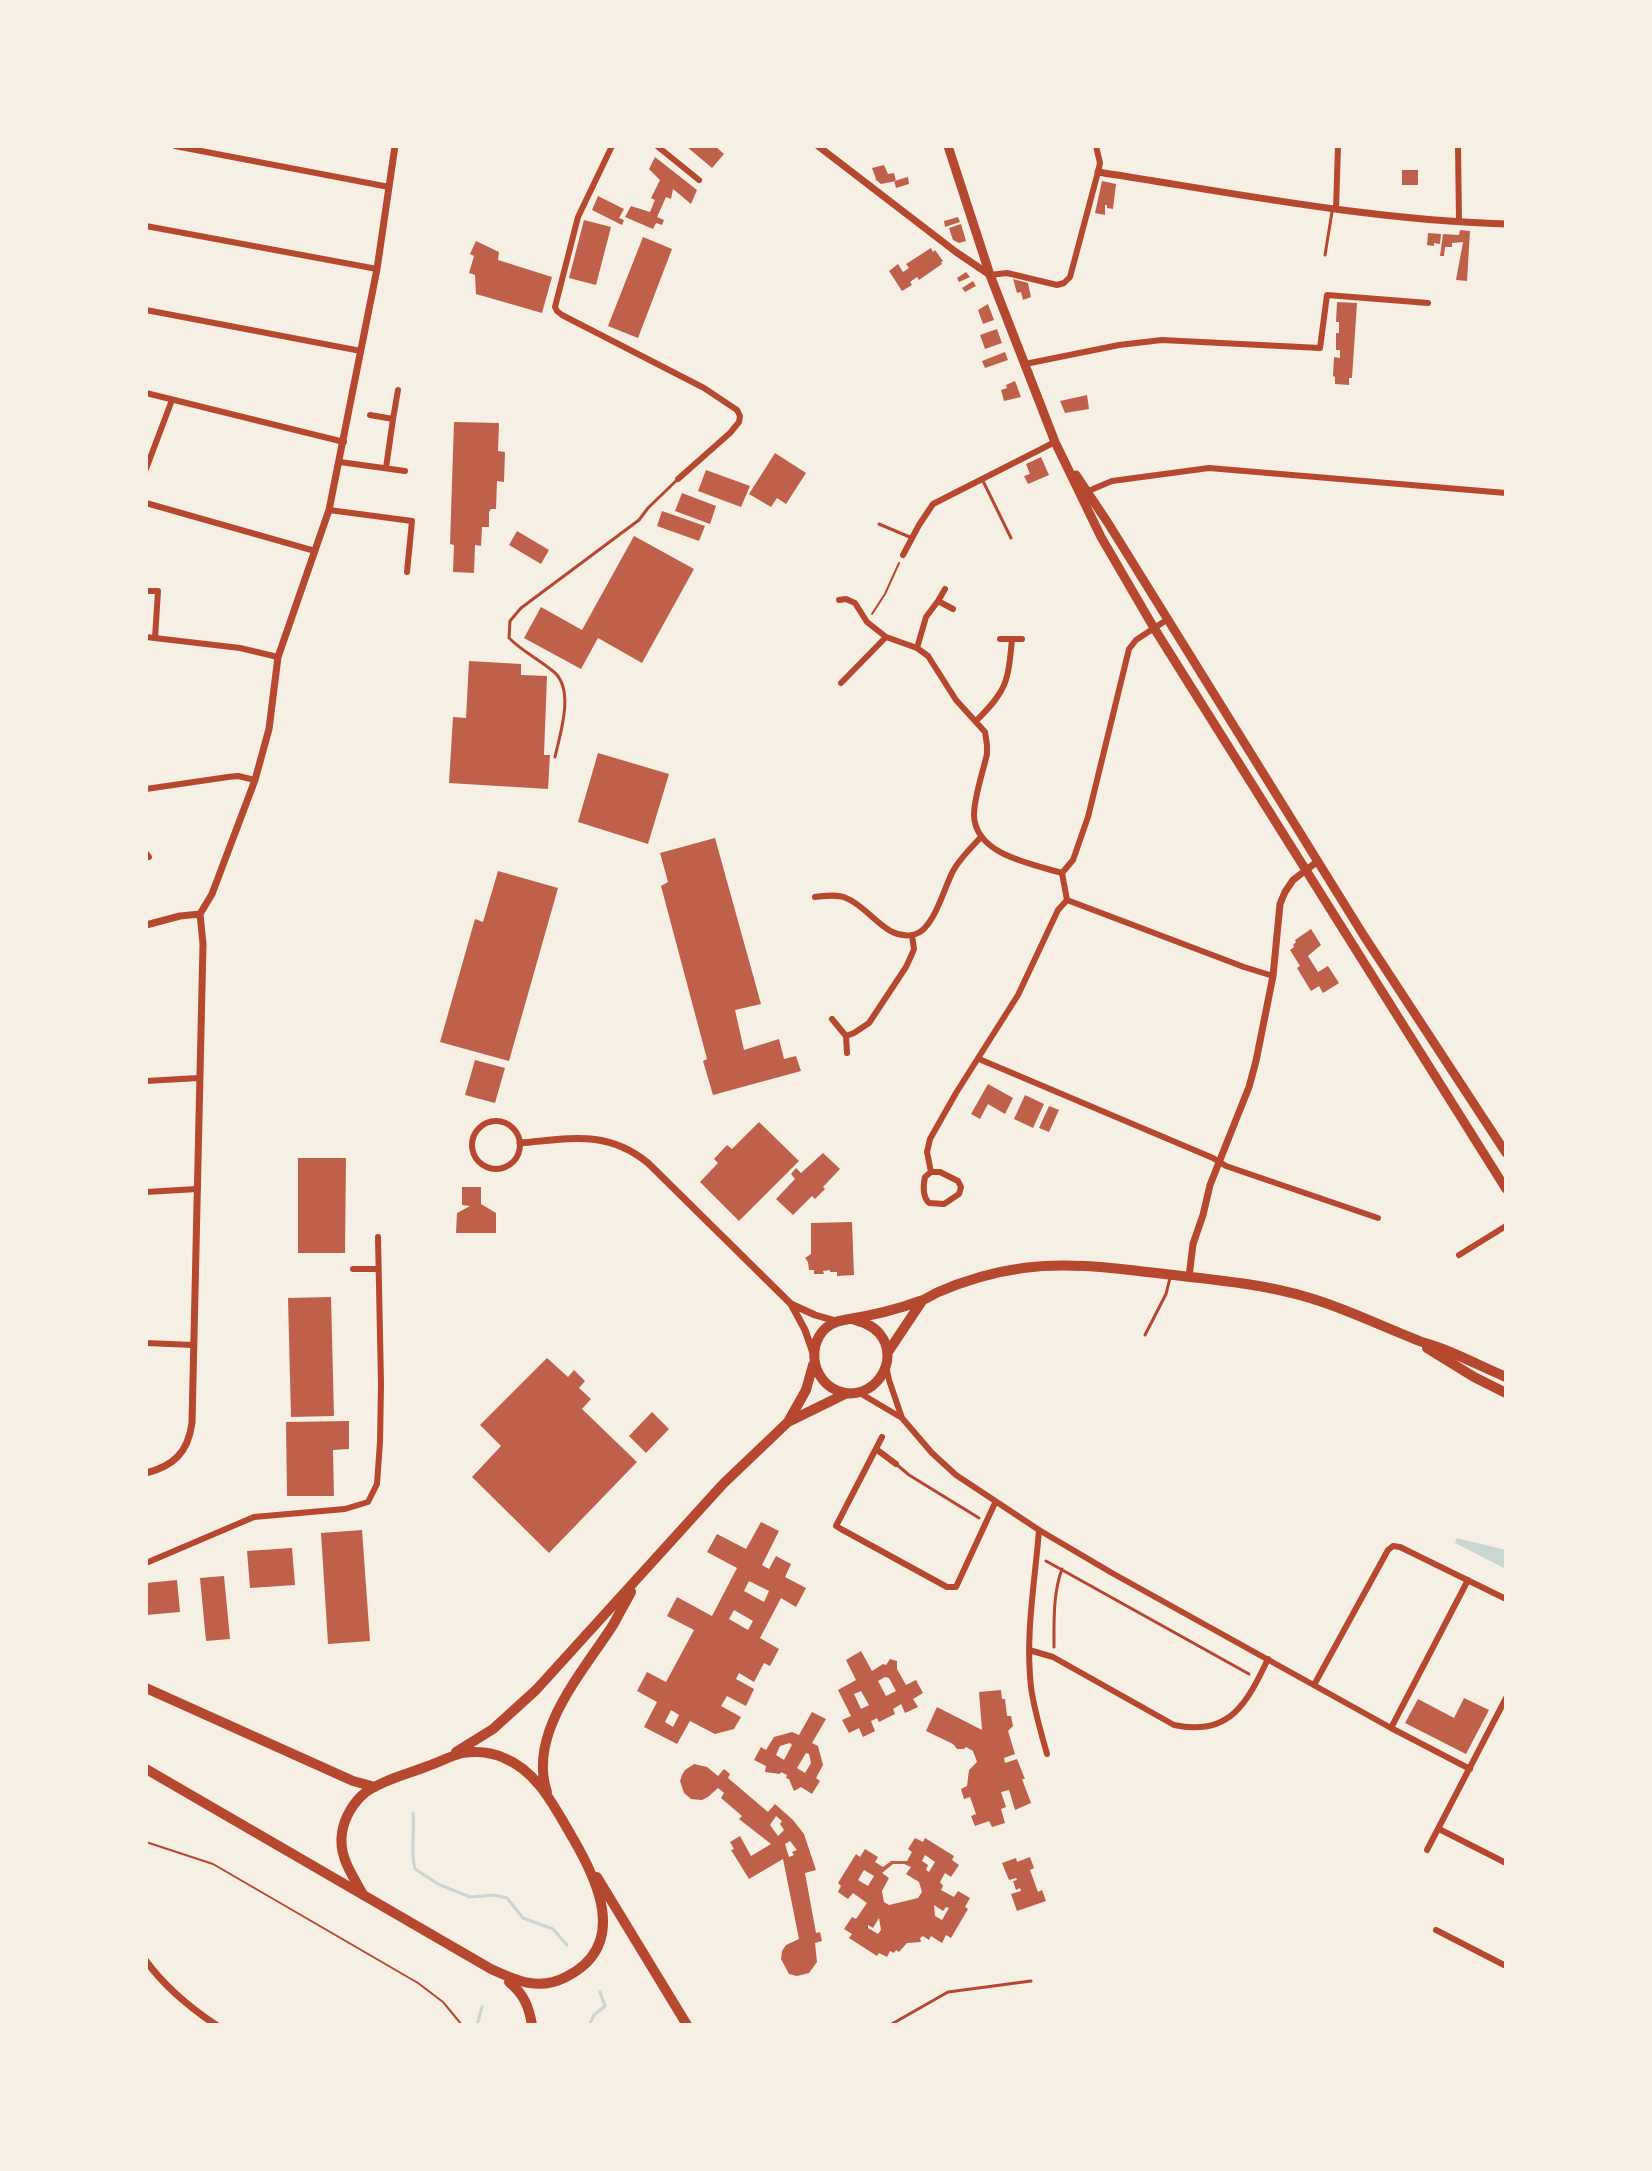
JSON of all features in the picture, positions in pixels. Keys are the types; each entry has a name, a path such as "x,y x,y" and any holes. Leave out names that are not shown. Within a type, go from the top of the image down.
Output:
{"highway":[{"path":"433,1764 493,1729 518,1707 723,1484 788,1422 806,1390 823,1331 836,1321 922,1301 979,1278 1019,1268 1071,1265 1268,1287 1309,1297 1358,1314 1506,1377"},
{"path":"788,1422 852,1392 873,1386 886,1366 888,1352 922,1301"},
{"path":"852,1319 879,1333 888,1352"},
{"path":"1419,1341 1434,1353 1506,1393"},
{"path":"813,1358 817,1373 824,1382 834,1389 852,1392"},
{"path":"552,1803 543,1778 542,1761 552,1724 568,1692 644,1570"},
{"path":"146,1688 353,1781 375,1787"},
{"path":"363,1895 343,1857 341,1835 355,1803 375,1787 460,1754 493,1753 515,1763 528,1774 552,1803 687,2025"},
{"path":"146,1769 491,1969 523,1995 532,2025"},
{"path":"491,1969 521,1983 542,1985 560,1981 583,1966 596,1948 603,1918 601,1897 587,1862"}],"main road":[{"path":"948,146 990,275 1060,453 1168,619 1364,936 1506,1153"},
{"path":"1084,492 1101,537 1154,628 1506,1189"}],"street":[{"path":"175,146 389,187"},
{"path":"146,1473 173,1461 188,1443 192,1423 203,944 200,914 212,894 255,780 270,720 278,657 329,510 377,269 395,146"},
{"path":"612,146 578,217 555,307 562,315 704,388 737,410 740,419 730,433 678,479"},
{"path":"657,146 699,180"},
{"path":"818,146 990,275 1007,273 1057,285 1072,273 1100,163 1096,146"},
{"path":"1334,208 1338,146"},
{"path":"1458,146 1459,222"},
{"path":"1098,172 1334,208 1506,224"},
{"path":"146,226 377,269"},
{"path":"1025,364 1119,345 1162,340 1320,348 1327,295 1428,303"},
{"path":"146,310 361,351"},
{"path":"386,468 398,390"},
{"path":"146,393 344,442"},
{"path":"146,469 172,400"},
{"path":"370,415 393,419"},
{"path":"903,555 933,504 1055,442"},
{"path":"340,462 405,471"},
{"path":"1084,492 1112,481 1209,468 1506,493"},
{"path":"146,503 315,551"},
{"path":"329,510 412,521 407,572"},
{"path":"917,648 926,617 945,589"},
{"path":"146,591 158,591 155,638"},
{"path":"839,600 855,603 867,622 886,637 917,648 928,656 956,700 985,732 987,745 974,813 981,837 998,851 1062,873"},
{"path":"938,601 953,609"},
{"path":"1062,873 1073,860 1088,817 1129,649 1136,640 1168,619"},
{"path":"146,637 240,648 278,657"},
{"path":"841,683 886,637"},
{"path":"1000,639 1022,639"},
{"path":"976,721 996,700 1005,685 1012,639"},
{"path":"146,789 238,776 255,780"},
{"path":"815,897 846,897 891,932 912,935 926,929 954,869 981,837"},
{"path":"1189,1277 1193,1244 1210,1185 1249,1087 1273,976 1280,904 1293,880 1318,861"},
{"path":"1062,873 1067,900"},
{"path":"1067,900 1273,976"},
{"path":"931,1172 927,1152 930,1139 1018,995 1058,910 1067,900"},
{"path":"146,925 200,914"},
{"path":"846,1036 863,1028 874,1016 906,967 914,949 912,935"},
{"path":"832,1019 846,1036 847,1053"},
{"path":"979,1059 1226,1166 1378,1218"},
{"path":"146,1081 199,1078"},
{"path":"495,1121 513,1128 520,1143 512,1162 507,1167 495,1169 479,1163 472,1148 473,1137 479,1128 495,1121"},
{"path":"520,1143 589,1138 612,1142 648,1163 791,1304 805,1330 813,1358"},
{"path":"931,1172 940,1172 956,1179 960,1183 959,1194 944,1204 929,1203 923,1185 925,1177 931,1172"},
{"path":"146,1192 197,1189"},
{"path":"1459,1255 1506,1226"},
{"path":"146,1563 254,1517 345,1509 368,1502 379,1474 378,1237"},
{"path":"353,1269 378,1269"},
{"path":"791,1304 836,1321"},
{"path":"146,1343 193,1345"},
{"path":"886,1366 902,1418 956,1475 995,1503 1314,1685 1470,1769"},
{"path":"852,1392 902,1418"},
{"path":"882,1437 836,1526 947,1587 958,1586 995,1503"},
{"path":"876,1449 896,1464"},
{"path":"1039,1530 1029,1650 1034,1704 1047,1754"},
{"path":"1314,1685 1393,1546 1506,1599"},
{"path":"1391,1728 1468,1580"},
{"path":"1029,1650 1053,1657 1174,1725 1197,1728 1220,1723 1240,1709 1268,1659"},
{"path":"1427,1850 1506,1698"},
{"path":"1439,1829 1506,1863"},
{"path":"1436,1930 1506,1966"},
{"path":"146,1961 176,1995 216,2025"}],"lane":[{"path":"1325,255 1334,208"},
{"path":"555,757 564,711 563,683 555,673 509,638 510,621 528,601 639,520 678,479"},
{"path":"982,479 1011,538"},
{"path":"879,524 912,538"},
{"path":"1145,1335 1166,1294 1171,1275"},
{"path":"896,1464 979,1518"},
{"path":"1046,1561 1249,1674"},
{"path":"1054,1647 1055,1607 1062,1569"},
{"path":"890,2025 948,1992 1031,1981"}],"path":[{"path":"867,622 885,594 903,555"},
{"path":"146,1842 213,1864 231,1874 418,1983 443,2002 462,2025"}],"shaded area":[{"path":"1457,1538 1506,1550 1506,1569 1455,1543"}],"building":[{"path":"686,146 715,146 724,154 712,168"},
{"path":"655,157 697,190 691,204 673,189 671,199 666,197 657,217 664,220 662,225 656,223 653,229 625,217 631,206 650,212 655,200 651,198 660,180 649,169"},
{"path":"884,165 888,174 894,173 896,181 881,184 875,179 872,168"},
{"path":"1402,170 1418,170 1418,185 1402,185"},
{"path":"908,177 909,184 896,188 894,181"},
{"path":"1102,181 1116,184 1113,209 1105,205 1105,215 1095,213"},
{"path":"598,196 624,209 619,218 624,220 622,225 592,210"},
{"path":"958,217 960,222 945,227 944,221"},
{"path":"584,220 611,227 596,285 569,278"},
{"path":"961,224 966,241 959,243 953,240 949,228"},
{"path":"1460,230 1470,231 1467,281 1456,280 1463,242 1445,247 1444,256 1440,256 1443,234 1459,235"},
{"path":"1428,233 1441,234 1440,244 1427,245"},
{"path":"643,237 672,249 638,338 608,326"},
{"path":"476,241 499,252 498,260 552,277 542,313 476,294 475,275 469,273 474,256 470,254"},
{"path":"931,248 943,261 942,264 919,280 917,277 910,282 912,285 902,291 889,271 898,264 903,272 909,268 906,264"},
{"path":"966,272 970,277 959,282 957,278"},
{"path":"1013,279 1028,283 1031,297 1023,300 1021,292 1017,293"},
{"path":"973,281 976,286 965,292 962,288"},
{"path":"1337,302 1357,303 1349,385 1335,384 1333,376 1334,357 1340,358 1340,350 1336,350 1336,333 1339,333"},
{"path":"988,304 994,320 983,324 978,310"},
{"path":"997,329 1002,343 985,349 980,335"},
{"path":"1005,352 1008,360 985,368 982,361"},
{"path":"1015,381 1021,397 1004,401 1001,390"},
{"path":"1087,395 1089,409 1065,413 1060,401"},
{"path":"454,422 499,423 498,451 505,452 504,482 497,481 496,509 489,512 489,527 482,527 481,546 475,545 474,573 453,572 454,545 450,544"},
{"path":"775,453 806,473 786,504 777,498 771,507 749,494"},
{"path":"1041,457 1049,475 1028,484 1024,476 1030,474 1026,464"},
{"path":"706,470 750,486 741,507 698,491"},
{"path":"682,493 716,506 710,524 675,511"},
{"path":"662,511 705,526 699,541 657,526"},
{"path":"517,531 549,550 541,564 509,545"},
{"path":"634,536 694,569 642,663 598,638 581,669 524,638 541,607 582,630"},
{"path":"469,661 521,664 521,675 547,676 544,755 550,755 548,789 449,783 453,717 466,718"},
{"path":"598,753 669,774 648,844 578,822"},
{"path":"715,838 761,1004 735,1010 744,1050 779,1039 784,1059 796,1056 801,1071 713,1095 703,1061 707,1059 661,886 668,882 660,853"},
{"path":"498,871 558,888 509,1061 440,1042 475,919 483,922"},
{"path":"1311,929 1321,945 1308,956 1318,972 1328,966 1339,983 1323,993 1319,986 1311,991 1290,950 1295,940"},
{"path":"475,1060 505,1068 495,1103 465,1095"},
{"path":"988,1084 1013,1098 1005,1114 988,1104 980,1119 971,1114"},
{"path":"1025,1095 1044,1104 1033,1128 1014,1119"},
{"path":"1049,1106 1059,1110 1049,1132 1039,1128"},
{"path":"759,1122 799,1161 739,1221 700,1182 718,1163 714,1159 727,1145 732,1149"},
{"path":"823,1153 840,1169 815,1199 812,1196 793,1215 776,1199 795,1179 791,1174 796,1168 801,1173"},
{"path":"298,1158 346,1158 345,1253 298,1253"},
{"path":"462,1187 481,1187 481,1204 496,1213 496,1233 456,1233 457,1213 470,1206 462,1205"},
{"path":"852,1222 854,1275 837,1276 837,1272 830,1270 823,1271 824,1274 814,1274 814,1270 809,1270 805,1258 811,1254 811,1223"},
{"path":"331,1297 334,1416 291,1417 288,1298"},
{"path":"547,1358 568,1377 574,1370 585,1381 579,1388 591,1399 582,1409 637,1462 549,1553 472,1477 501,1446 480,1425"},
{"path":"652,1412 669,1429 646,1453 629,1436"},
{"path":"349,1421 349,1449 333,1450 334,1496 287,1496 286,1422"},
{"path":"761,1522 779,1531 762,1565 769,1569 776,1556 791,1564 785,1577 806,1588 796,1607 781,1598 760,1638 779,1649 770,1666 764,1663 754,1682 739,1673 736,1679 754,1689 746,1706 727,1696 721,1706 741,1717 734,1729 715,1734 690,1721 677,1744 644,1727 657,1702 637,1691 647,1672 666,1682 694,1630 667,1616 677,1597 712,1616 737,1568 707,1552 717,1534 746,1549","holes":["749,1581 769,1591 764,1602 744,1591","734,1610 753,1621 748,1630 729,1619","671,1710 679,1715 673,1727 665,1722"]},
{"path":"362,1530 370,1641 328,1644 321,1533"},
{"path":"292,1548 295,1585 250,1588 247,1551"},
{"path":"224,1576 230,1639 206,1641 200,1578"},
{"path":"177,1580 180,1612 146,1615 146,1583"},
{"path":"861,1651 872,1671 886,1665 890,1659 897,1661 897,1669 906,1685 916,1680 923,1693 913,1699 918,1707 905,1713 901,1704 893,1709 895,1714 879,1722 877,1718 871,1721 875,1731 863,1737 859,1728 849,1733 842,1720 851,1716 838,1690 856,1680 846,1660","holes":["889,1678 896,1691 886,1696 878,1681","861,1691 869,1705 861,1709 854,1694"]},
{"path":"1001,1690 1007,1716 1011,1716 1013,1726 1008,1731 1015,1754 1004,1758 1005,1763 1017,1759 1031,1803 1015,1810 1009,1790 1001,1792 1006,1807 1001,1809 1005,1823 992,1827 989,1821 975,1826 971,1816 976,1814 970,1797 964,1799 961,1789 967,1786 969,1770 977,1762 973,1751 966,1747 957,1749 926,1731 937,1707 982,1730 979,1692"},
{"path":"1464,1698 1489,1710 1466,1754 1405,1723 1418,1699 1454,1718"},
{"path":"812,1712 826,1719 812,1743 818,1746 823,1765 816,1778 820,1781 812,1794 801,1787 794,1791 787,1775 765,1772 766,1766 754,1760 761,1747 766,1750 774,1737 792,1732 799,1735","holes":["792,1745 784,1760 776,1755 780,1746","806,1753 811,1763 805,1773 797,1768"]},
{"path":"694,1764 707,1767 718,1776 724,1769 730,1774 728,1778 768,1812 775,1804 804,1834 816,1870 805,1873 816,1933 820,1932 822,1941 815,1943 817,1962 809,1973 789,1974 781,1959 786,1945 799,1939 783,1859 749,1879 731,1850 734,1849 730,1842 740,1836 751,1856 771,1844 739,1819 742,1816 721,1798 724,1793 718,1788 702,1800 691,1799 684,1793 680,1781 685,1770","holes":["776,1816 782,1821 780,1824 784,1830 778,1836 770,1825","790,1841 797,1850 789,1857 785,1844"]},
{"path":"915,1838 923,1842 925,1838 954,1856 952,1860 959,1865 951,1877 945,1873 940,1882 943,1886 941,1890 954,1897 958,1891 970,1898 965,1907 968,1909 951,1938 946,1935 942,1943 931,1936 929,1940 923,1936 921,1942 907,1943 899,1952 890,1951 887,1957 879,1953 877,1956 849,1938 852,1934 844,1929 867,1903 853,1893 848,1899 838,1892 841,1886 838,1883 856,1854 860,1857 865,1849 878,1857 875,1862 883,1867 891,1861 907,1861 912,1852 908,1849","holes":["925,1855 935,1862 929,1872 926,1870 928,1865 922,1861","893,1864 911,1867 906,1874 919,1882 922,1892 918,1898 889,1905 884,1902 882,1891 889,1878 882,1873","864,1870 874,1876 868,1886 858,1880","934,1905 943,1911 949,1908 942,1920 935,1916","879,1918 881,1930 878,1934 868,1925 873,1928"]},
{"path":"1030,1857 1034,1868 1030,1870 1038,1892 1042,1890 1046,1901 1017,1911 1011,1894 1021,1891 1020,1888 1016,1890 1013,1881 1016,1878 1009,1880 1002,1863"}],"waterway":[{"path":"413,1813 415,1869 438,1884 470,1897 494,1895 507,1898 523,1918 553,1929 567,1945"},
{"path":"589,2025 594,2015 605,2006 600,1992"},
{"path":"477,2025 482,2007"}]}
